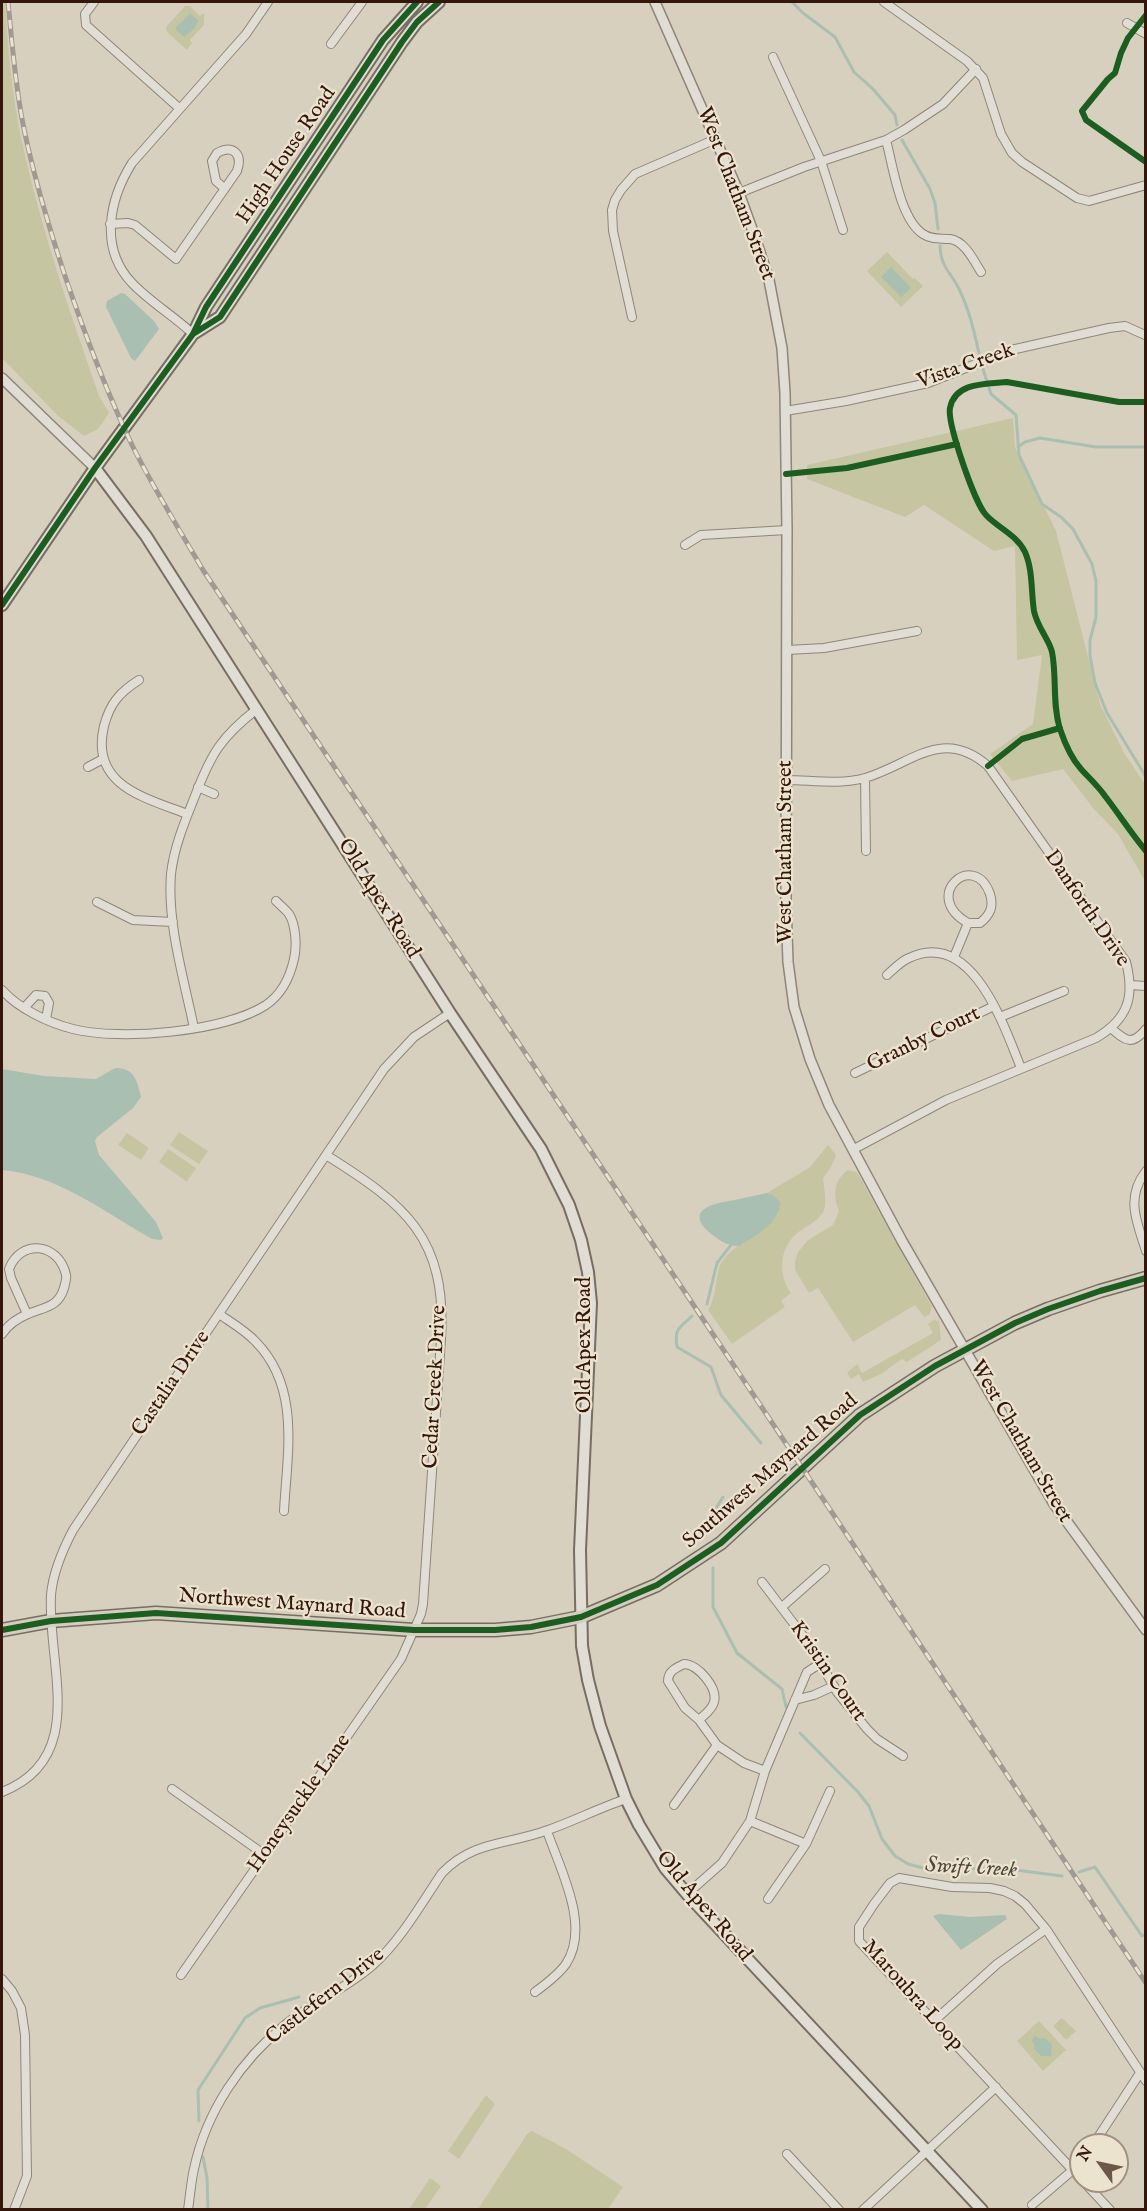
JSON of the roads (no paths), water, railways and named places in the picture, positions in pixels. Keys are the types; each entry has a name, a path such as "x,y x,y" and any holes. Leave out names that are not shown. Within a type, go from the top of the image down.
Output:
{"main road":[{"name":"High House Road","path":"2,605 96,468 193,334 206,307 383,40 417,2"},
{"name":"High House Road","path":"193,334 220,317 402,42 417,22 439,2"},
{"name":"Old Apex Road","path":"96,468 146,536 450,1012 541,1149 569,1205 581,1240 588,1272 591,1303 580,1550 582,1646 600,1726 626,1799 639,1825 665,1868 687,1894 982,2210"},
{"name":"Southwest Maynard Road","path":"581,1617 657,1585 721,1543 860,1415 902,1386 966,1350 1048,1309 1146,1278"},
{"name":"Northwest Maynard Road","path":"2,1630 51,1621 156,1613 414,1630 495,1630 531,1627 581,1617"}],"street":[{"path":"94,2 85,14 86,25 179,108"},
{"path":"193,334 180,321 142,293 124,274 112,246 110,224 114,200 127,171 147,145 246,34 268,2"},
{"path":"331,44 362,2"},
{"name":"West Chatham Street","path":"655,2 739,194 769,280 782,348 787,530 788,962 794,1007 813,1066 829,1105 902,1241 1054,1504 1146,1630"},
{"path":"884,2 931,33 976,69 986,84 1001,134 1011,153 1022,162 1077,198 1089,201 1146,185"},
{"path":"1127,23 1146,34"},
{"path":"773,57 821,161 843,230"},
{"path":"739,194 821,161 886,140 943,104 976,69"},
{"path":"632,317 613,231 612,210 615,200 635,174 716,139"},
{"path":"886,140 905,210 915,226 929,238 949,239 958,243 966,250 981,272"},
{"path":"110,224 135,225 176,260 237,171 238,154 230,150 217,153 212,161 214,176 224,188"},
{"name":"Vista Creek","path":"785,411 846,401 928,383 1011,351 1109,328 1125,326 1144,335"},
{"name":"Old Apex Road","path":"2,378 96,468"},
{"path":"685,545 701,535 787,530"},
{"path":"787,650 824,648 917,631"},
{"path":"139,680 124,689 111,707 102,734 103,759 113,777 129,790 188,814"},
{"path":"194,1028 173,922 171,874 175,852 207,763 220,743 257,709"},
{"name":"Danforth Drive","path":"786,780 838,782 865,778 938,748 963,750 977,756 988,766 1126,962 1130,985 1126,1008 1112,1029"},
{"path":"88,767 103,759"},
{"path":"865,778 866,851"},
{"path":"198,787 214,794"},
{"path":"970,874 979,878 983,883 992,905 986,918 980,923 968,923 956,915 949,904 948,896 953,882 970,874"},
{"path":"2,990 24,1008 46,1019 74,1029 113,1034 157,1034 194,1028 252,1012 266,1005 283,987 291,971 296,947 290,915 276,901"},
{"path":"97,902 133,920 173,922"},
{"path":"954,957 968,923"},
{"path":"887,975 908,958 918,955 934,953 954,957 970,970 994,1006 1021,1068"},
{"path":"1130,985 1146,986"},
{"path":"1000,1017 1064,991"},
{"path":"24,1008 36,995 45,996 49,1003 46,1019"},
{"name":"Granby Court","path":"855,1073 994,1006"},
{"name":"Castalia Drive","path":"2,1792 34,1772 54,1738 58,1720 58,1697 51,1621 53,1584 66,1543 391,1060 414,1037 450,1012"},
{"path":"854,1149 946,1100 1096,1038 1112,1029 1126,1040 1131,1041 1146,1029"},
{"name":"Cedar Creek Drive","path":"326,1155 378,1189 400,1208 422,1239 432,1258 439,1281 442,1330 423,1598 421,1614 414,1630"},
{"path":"1146,1171 1137,1184 1133,1203 1146,1251"},
{"path":"2,1334 11,1324 27,1314 55,1304 62,1294 67,1276 59,1261 52,1254 37,1248 24,1250 17,1254 9,1269 10,1278 27,1314"},
{"path":"219,1314 258,1344 277,1372 285,1394 289,1435 284,1511"},
{"path":"782,1607 825,1569"},
{"name":"Kristin Court","path":"762,1582 810,1645 834,1686 867,1729 903,1756"},
{"name":"Honeysuckle Lane","path":"181,1975 402,1659 414,1630"},
{"path":"687,1894 722,1863 750,1821 765,1771 807,1672 821,1663"},
{"path":"699,1720 712,1707 715,1695 712,1687 693,1666 684,1664 670,1672 668,1681 685,1708 699,1720 717,1745 744,1763 765,1771"},
{"path":"795,1700 834,1686"},
{"path":"674,1805 717,1745"},
{"path":"172,1789 265,1855"},
{"path":"768,1899 806,1844 830,1791"},
{"name":"Castlefern Drive","path":"188,2210 194,2168 205,2133 226,2090 254,2054 285,2024 357,1978 390,1948 442,1873 458,1858 481,1848 547,1831 626,1799"},
{"path":"750,1821 806,1844"},
{"path":"536,1992 565,1965 576,1934 574,1912 547,1831"},
{"name":"Maroubra Loop","path":"1069,2166 859,1941 859,1927 890,1883 903,1877 952,1887 1004,1891 1015,1896 1025,1904 1046,1929 1146,2081"},
{"path":"934,2021 997,1964 1046,1929"},
{"path":"2,1979 21,2008 25,2035 27,2176 14,2210"},
{"path":"1101,2133 1140,2073"},
{"path":"864,2210 996,2087"},
{"path":"787,2154 839,2210"},
{"path":"1032,2205 1069,2172"},
{"name":"Maroubra Loop","path":"1094,2193 1110,2210"}],"waterway":[{"path":"792,2 835,37 854,72 873,89 895,115 897,125"},
{"path":"902,140 930,189 935,203 938,229"},
{"path":"940,246 944,265 966,304 979,353"},
{"path":"983,369 991,394 1016,415 1019,455 1042,504 1061,517 1073,529 1092,564 1096,581 1096,617 1090,640 1090,656 1095,683 1107,713 1146,777"},
{"path":"1018,447 1025,442 1040,438 1096,447 1146,447"},
{"name":"Swift Creek","path":"707,1304 717,1263 731,1245"},
{"name":"Swift Creek","path":"692,1316 678,1329 677,1347 711,1367 721,1395 761,1443"},
{"name":"Swift Creek","path":"708,1521 723,1497"},
{"name":"Swift Creek","path":"713,1568 713,1607 737,1653 782,1689 786,1707"},
{"name":"Swift Creek","path":"800,1733 858,1792 869,1806 882,1839 895,1856 908,1864 927,1869 1000,1868 1062,1876"},
{"name":"Swift Creek","path":"1079,1872 1095,1867 1142,1936 1146,1934"},
{"path":"199,2121 198,2090 245,2018 260,2008 299,1997"},
{"path":"203,2157 207,2178 208,2210"}],"railway":[{"path":"8,2 23,124 52,236 79,317 105,383 133,447 158,494 203,570 1146,1983"}]}
